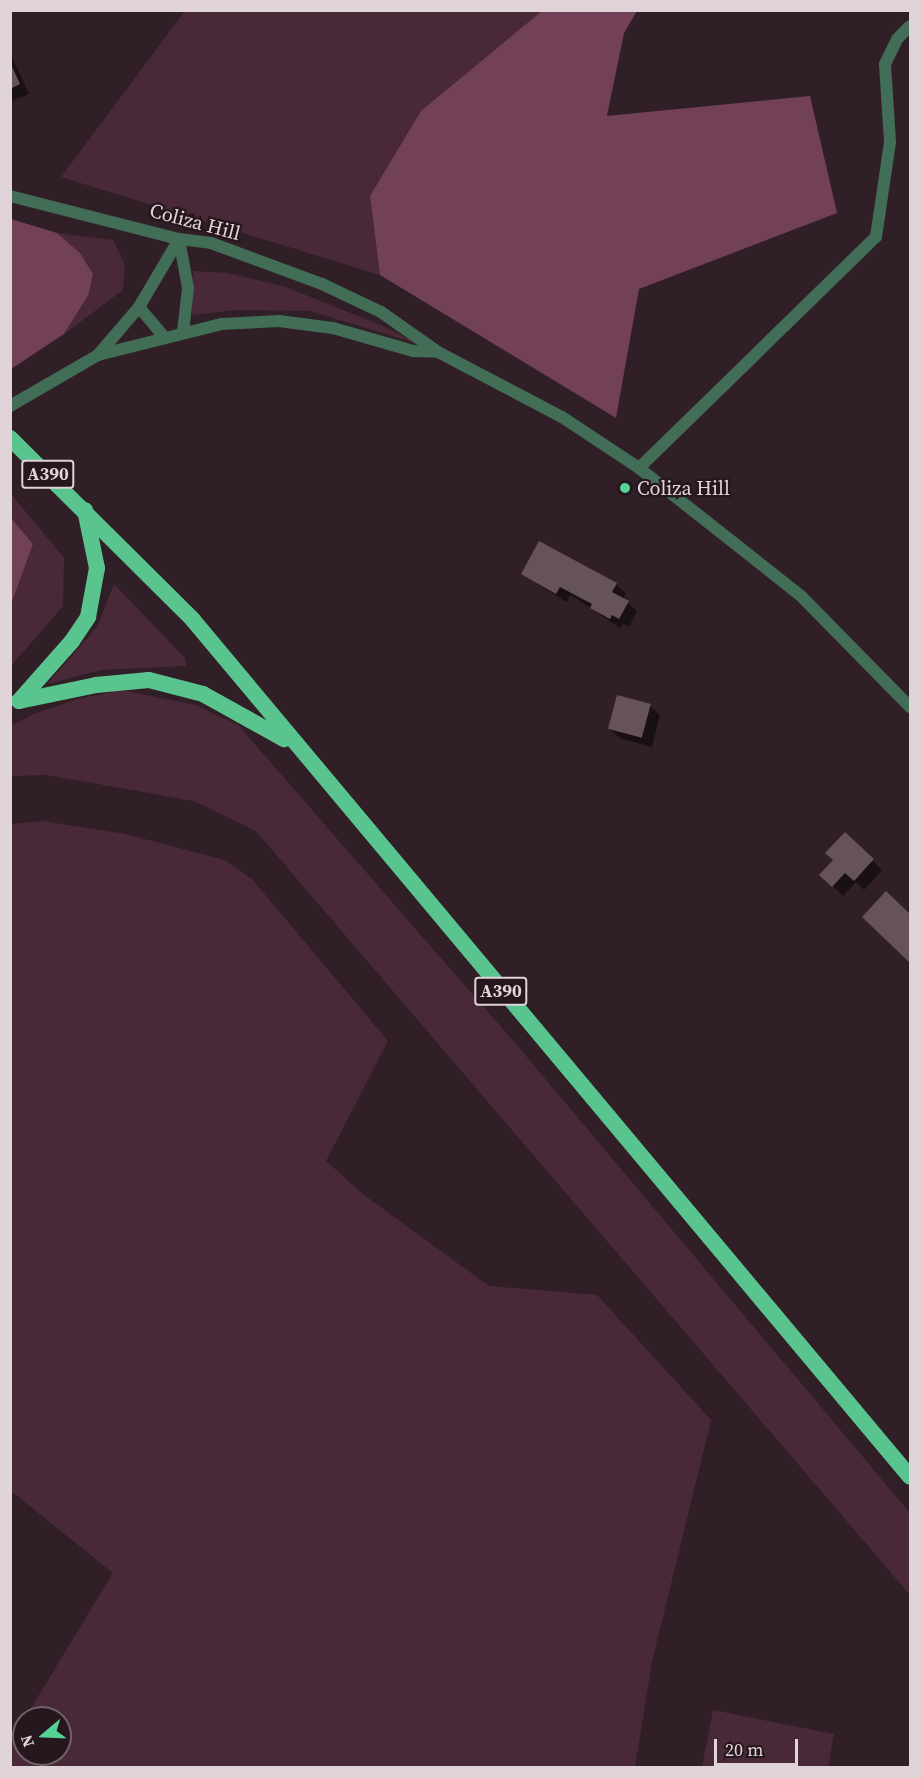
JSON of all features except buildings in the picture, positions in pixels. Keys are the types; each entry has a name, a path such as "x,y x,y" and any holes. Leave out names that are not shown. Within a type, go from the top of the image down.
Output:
{"highway":[{"name":"A390","path":"10,438 85,510 192,620 295,746 910,1477"},
{"path":"15,703 72,641 88,617 97,568 85,510"},
{"path":"15,703 96,685 149,680 175,684 236,711 295,746"}],"street":[{"path":"639,468 876,237 890,142 885,64 897,39 910,26"},
{"name":"Coliza Hill","path":"10,196 179,239 211,243 322,284 381,312 438,352 562,417 639,468 801,596 910,707"},
{"path":"98,355 139,307 179,239"},
{"path":"179,239 188,288 183,332"},
{"path":"139,307 164,337"},
{"path":"10,406 98,355 222,324 279,321 333,328 413,351 438,352"}],"shaded area":[{"path":"185,11 542,11 370,196 380,275 61,177"},
{"path":"542,11 637,11 624,33 607,116 810,96 837,213 639,289 616,418 380,275 370,196 421,111"},
{"path":"11,219 57,233 80,253 93,274 88,296 64,334 11,369"},
{"path":"57,233 113,240 125,265 123,290 64,334 88,297 80,253"},
{"path":"193,271 227,273 283,286 383,326 418,344 310,311 236,310 192,315"},
{"path":"11,494 64,558 63,606 11,666 10,604 33,544 11,518"},
{"path":"11,518 33,544 11,604"},
{"path":"114,584 185,658 186,666 101,670 47,684 97,627"},
{"path":"121,690 195,705 238,725 521,1050 910,1513 910,1595 256,831 194,801 47,775 11,776 10,727 31,715 78,699"},
{"path":"43,821 126,834 224,860 252,879 388,1041 326,1161 364,1195 489,1286 597,1295 711,1420 652,1662 635,1767 11,1767 12,1743 12,1766 72,1766 72,1706 32,1706 113,1573 11,1491 10,824"},
{"path":"713,1710 834,1734 828,1767 702,1767"}],"place":[{"name":"Coliza Hill","path":"625,488"}]}
